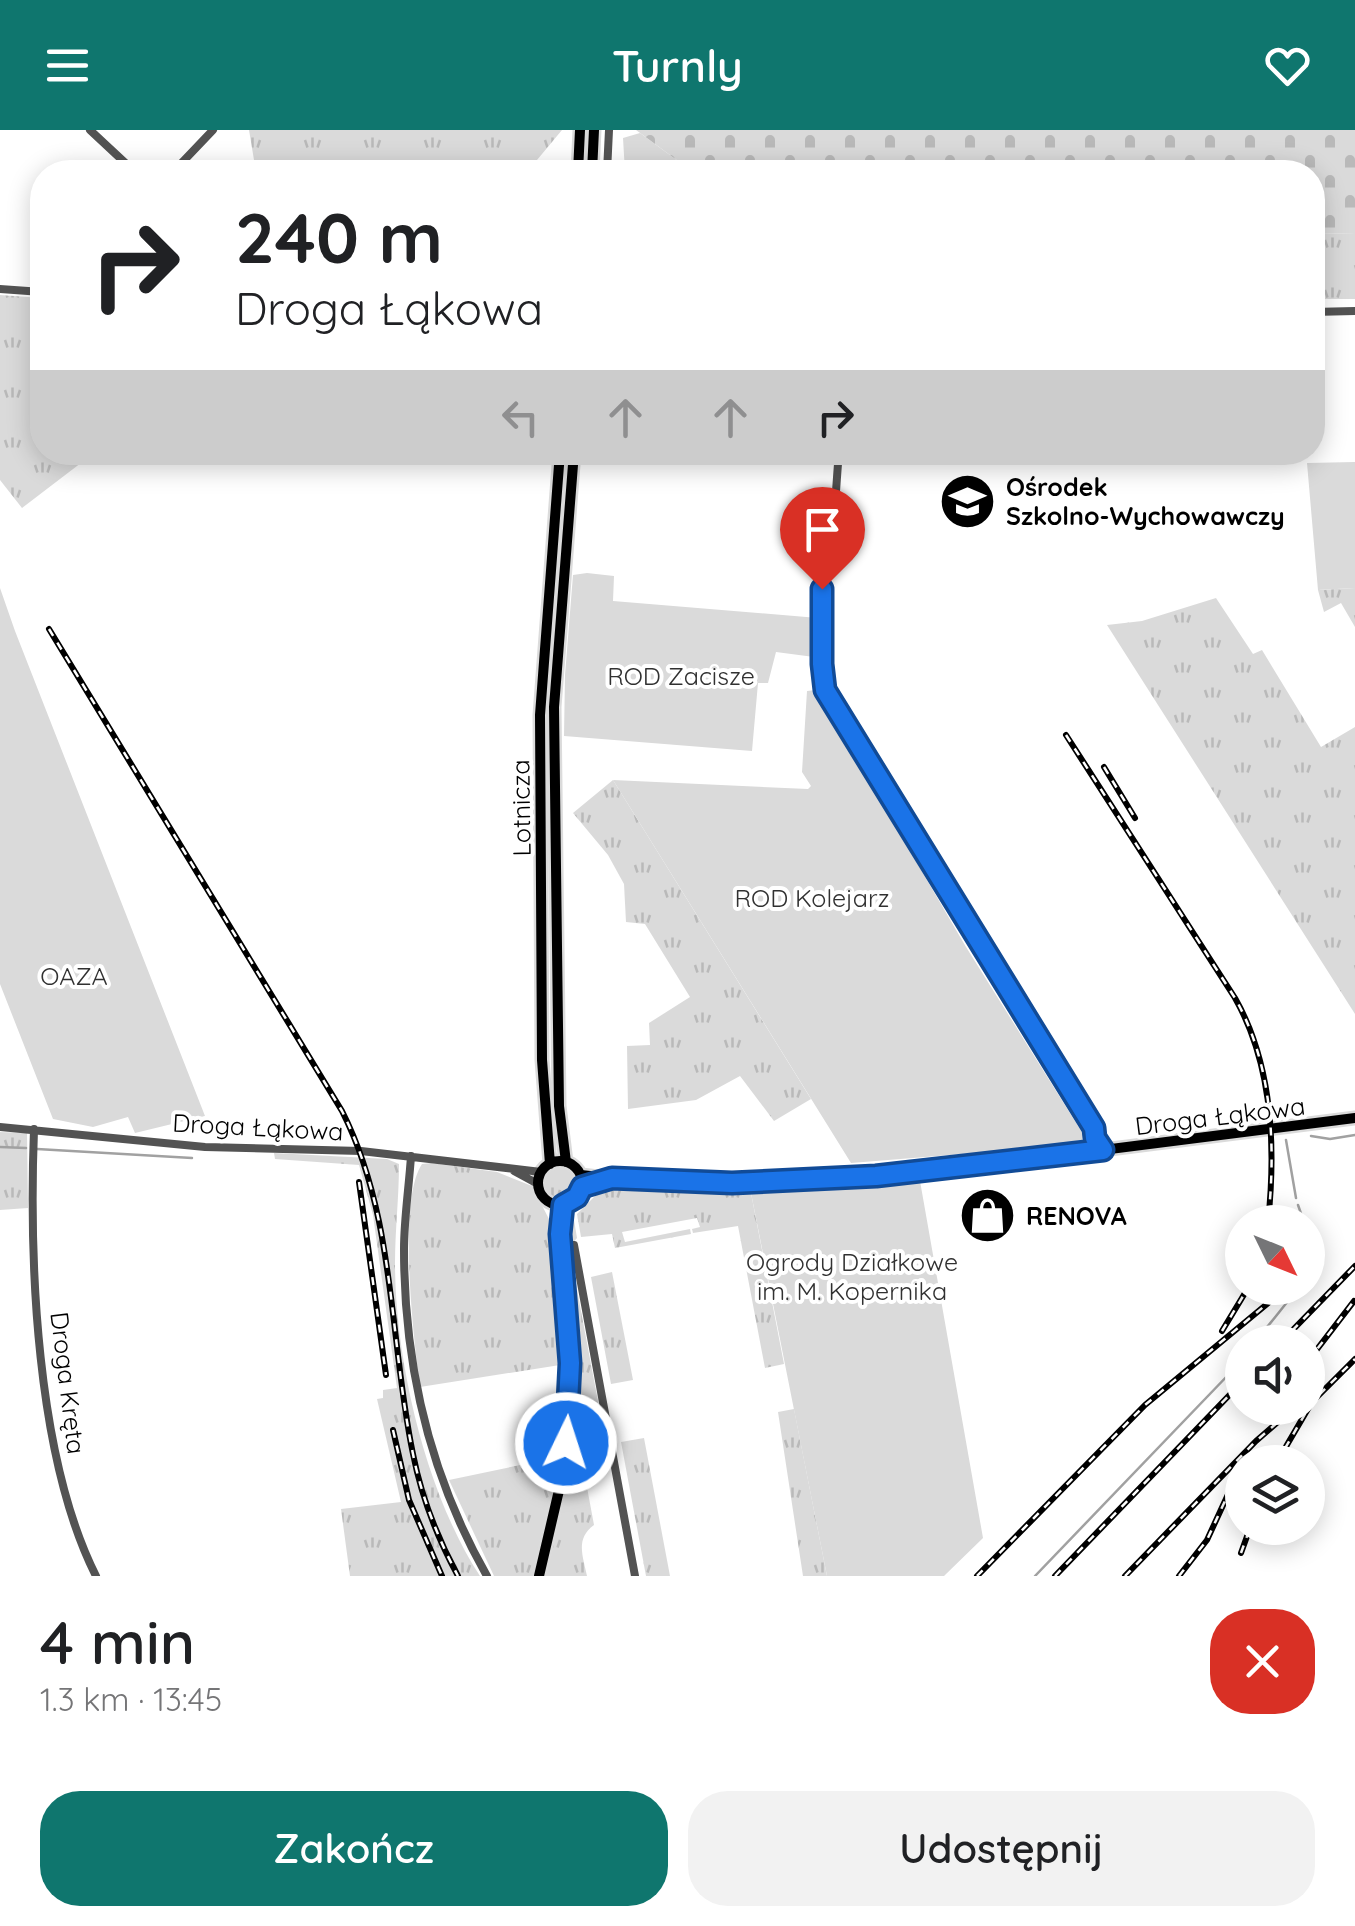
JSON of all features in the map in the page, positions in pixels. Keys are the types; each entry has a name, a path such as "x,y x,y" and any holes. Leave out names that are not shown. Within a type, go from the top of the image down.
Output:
{"main road":[{"path":"579,160 580,130"},
{"path":"593,160 594,130"},
{"name":"Lotnicza","path":"543,1173 540,715 559,465"},
{"name":"Lotnicza","path":"566,1162 559,1106 553,720 573,465"},
{"name":"Droga Łąkowa","path":"581,1181 612,1178 732,1183 937,1171 1355,1118"},
{"path":"566,1162 581,1181 577,1197 558,1204 542,1196 543,1173 566,1162"},
{"path":"539,1576 560,1486 570,1397 558,1204"}],"street":[{"path":"90,130 122,160"},
{"path":"184,160 212,130"},
{"path":"608,160 610,130"},
{"path":"0,289 30,291"},
{"path":"1325,312 1355,311"},
{"path":"838,465 822,589 825,690 1102,1136 1103,1150"},
{"name":"Droga Łąkowa","path":"0,1128 205,1147 411,1156 543,1173"},
{"name":"Droga Kręta","path":"34,1129 38,1296 51,1431 66,1500 96,1576"},
{"path":"411,1156 404,1248 416,1390 426,1436 487,1576"},
{"path":"574,1245 635,1576"}],"green space":[{"path":"249,130 562,130 537,160 254,160"},
{"path":"636,130 1355,130 1355,233 1325,234 1325,160 677,160"},
{"path":"640,133 677,160 624,160 623,138"},
{"path":"1355,233 1355,299 1325,299 1325,234"},
{"path":"0,295 30,297 30,465 78,465 22,508 0,480"},
{"path":"1355,462 1355,588 1318,590 1307,465"},
{"name":"ROD Zacisze","path":"573,575 614,576 613,601 818,618 814,657 776,652 768,683 758,683 752,751 564,736"},
{"name":"OAZA","path":"0,588 205,1116 135,1133 128,1117 93,1127 53,1119 0,984"},
{"path":"1355,588 1355,627 1341,603 1324,612 1318,590"},
{"path":"1216,598 1253,654 1262,650 1321,747 1355,727 1355,1014 1107,625 1142,621"},
{"name":"ROD Kolejarz","path":"816,690 966,947 1083,1134 1082,1140 1035,1148 851,1163 613,780 808,789 811,786 802,772 807,691"},
{"path":"613,780 811,1099 774,1121 740,1076 696,1100 628,1109 627,1046 650,1045 649,1023 690,997 645,924 626,922 624,884 608,855 573,813"},
{"path":"0,1132 27,1133 28,1208 0,1210"},
{"path":"274,1153 387,1159 399,1164 396,1301 408,1383 429,1467 461,1543 480,1576 350,1576 341,1509 401,1502 377,1399 383,1398 383,1390 397,1388 373,1215 359,1165 275,1159"},
{"path":"422,1164 497,1172 532,1186 550,1221 574,1220 574,1274 607,1449 581,1455 594,1525 582,1542 587,1576 494,1576 449,1480 549,1459 560,1365 420,1387 409,1272 410,1208"},
{"path":"561,1167 573,1172 578,1184 573,1196 561,1201 549,1196 544,1184 549,1172"},
{"name":"Ogrody Działkowe im. M. Kopernika","path":"920,1181 983,1538 944,1576 827,1576 751,1193"},
{"path":"622,1183 751,1193 784,1364 765,1368 738,1226 693,1233 692,1229 700,1227 697,1218 622,1232 625,1242 690,1229 691,1234 615,1248 612,1234 581,1237 577,1214 599,1192 599,1187"},
{"path":"612,1272 633,1380 611,1384 591,1277"},
{"path":"794,1409 827,1576 803,1576 778,1412"},
{"path":"644,1438 670,1576 646,1576 621,1442"}],"waterway":[{"path":"1311,1136 1330,1139 1355,1135"},
{"path":"1286,1140 1296,1198"},
{"path":"0,1147 26,1148"},
{"path":"37,1149 192,1158"},
{"path":"1268,1325 1285,1305"},
{"path":"1035,1576 1225,1378"}],"railway":[{"path":"49,629 342,1111 360,1152 382,1236 416,1469 431,1516 458,1576"},
{"path":"1066,735 1248,1024 1269,1107 1269,1205"},
{"path":"1104,767 1135,818"},
{"path":"359,1182 386,1375"},
{"path":"1298,1325 1355,1266"},
{"path":"1325,1339 1354,1301"},
{"path":"1222,1331 1238,1305"},
{"path":"977,1576 1145,1405 1266,1305"},
{"path":"1287,1445 1312,1402 1355,1359"},
{"path":"1055,1576 1225,1400"},
{"path":"1125,1576 1274,1425"},
{"path":"393,1430 409,1500 442,1576"},
{"path":"1179,1576 1207,1540 1225,1501"},
{"path":"1241,1553 1244,1545"}],"place":[{"name":"Ośrodek Szkolno-Wychowawczy","path":"967,501"},
{"name":"RENOVA","path":"987,1216"}],"route":[{"path":"566,1443 570,1363 560,1234 563,1205 577,1197 582,1187 612,1178 732,1183 876,1176 1103,1150 1094,1128 825,690 822,589"}]}
